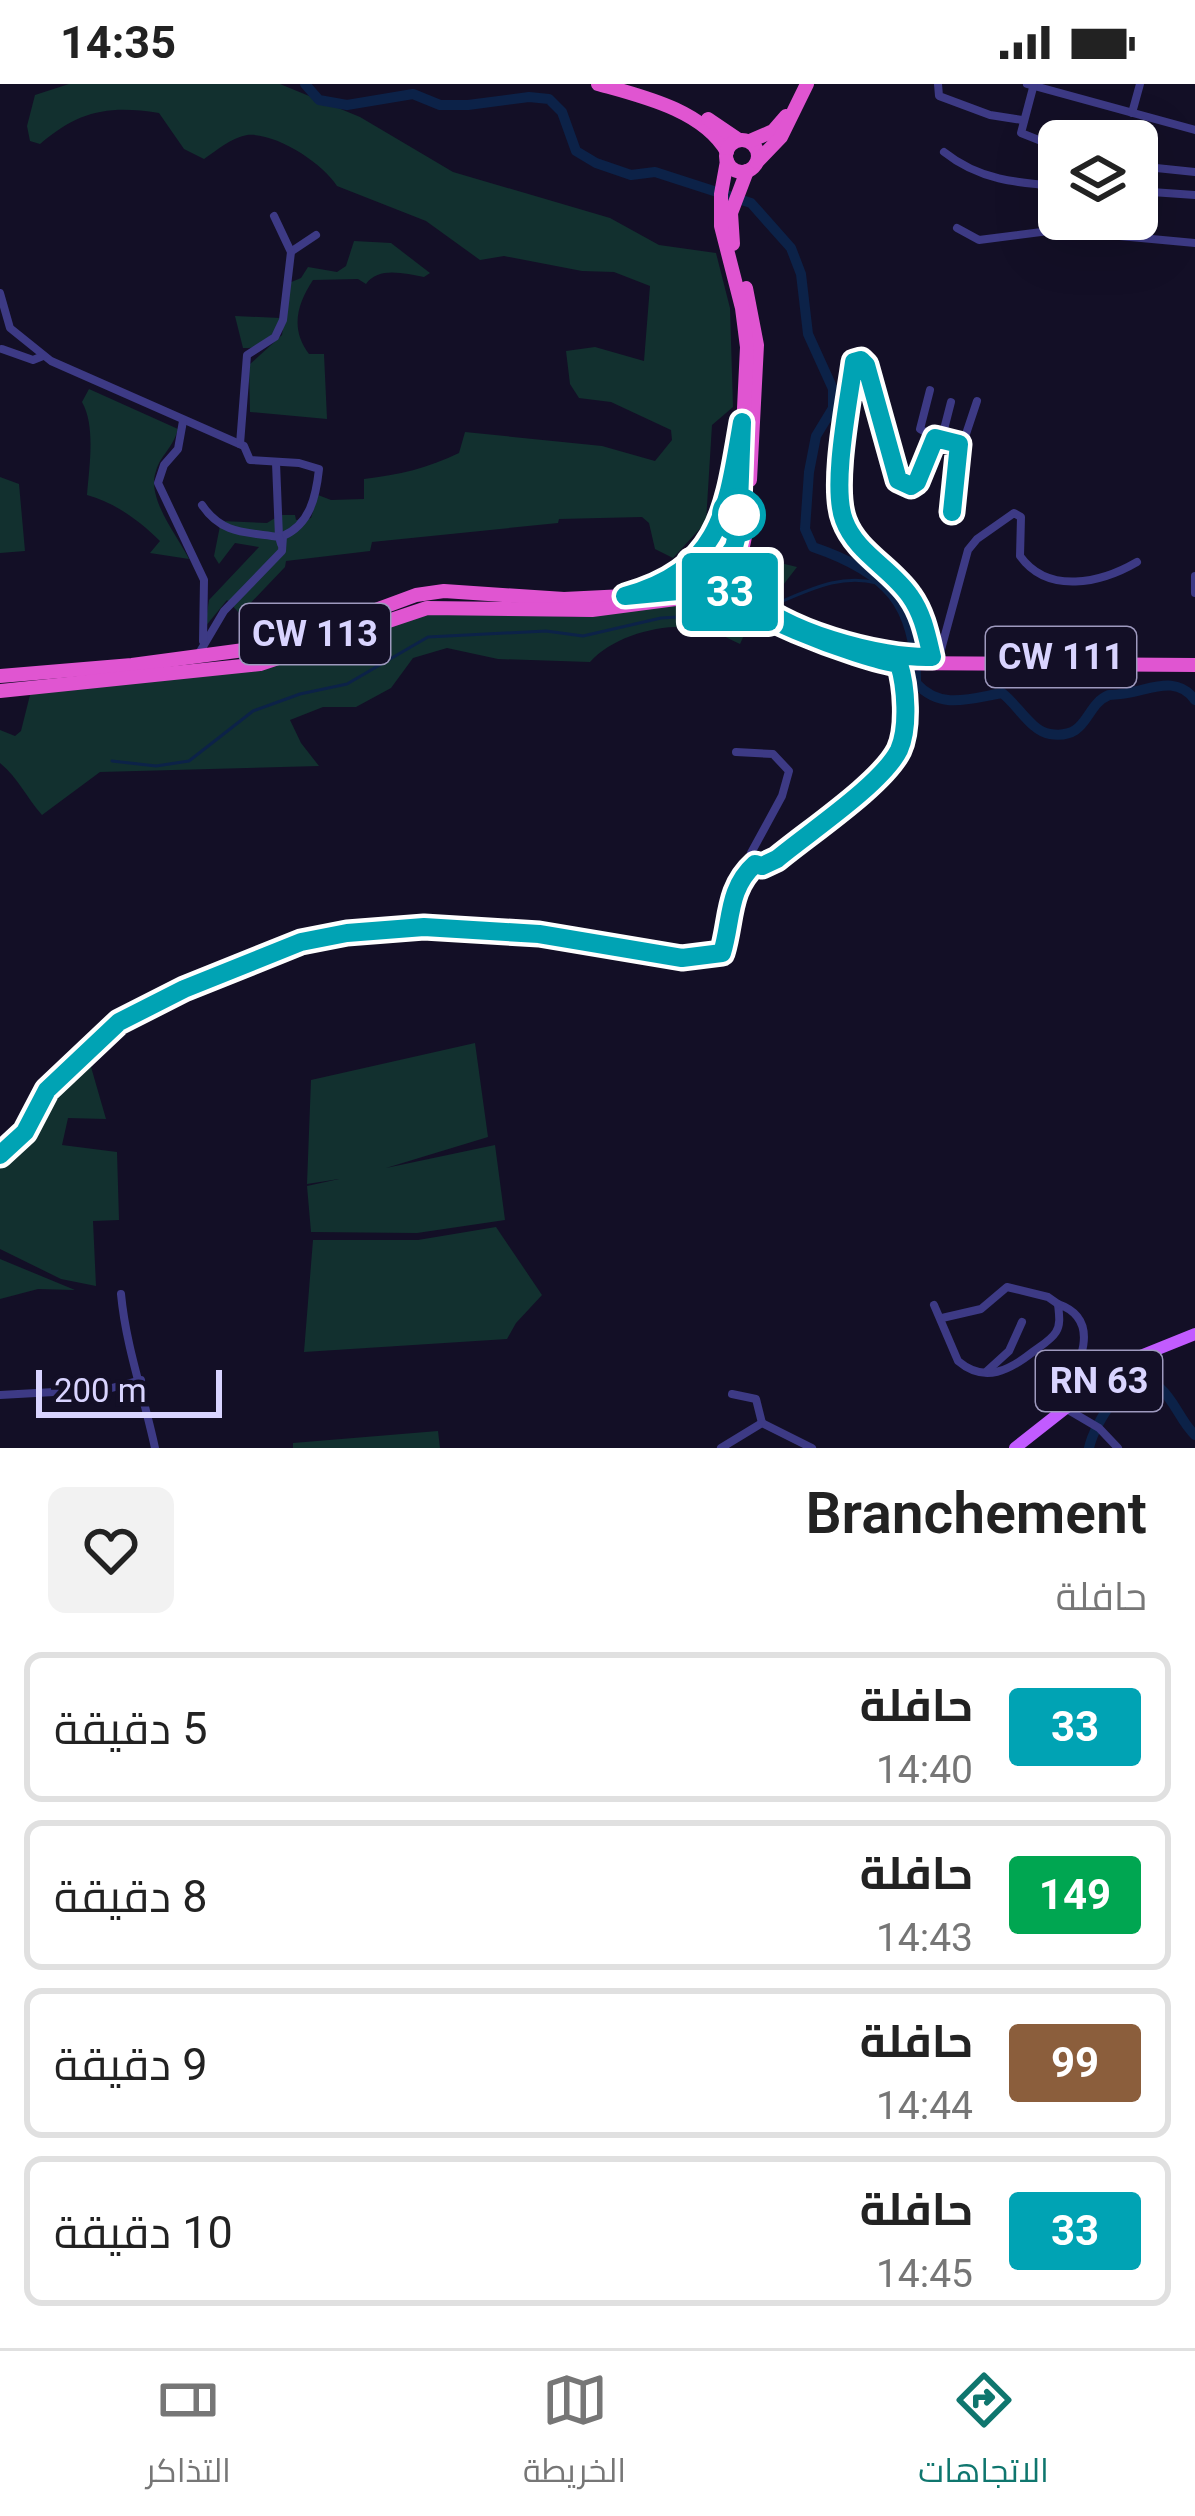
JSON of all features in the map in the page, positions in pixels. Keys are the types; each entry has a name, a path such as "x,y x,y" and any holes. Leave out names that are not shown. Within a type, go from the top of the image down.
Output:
{"highway":[{"path":"598,84 742,132 773,131"},
{"path":"625,84 698,118 714,134 735,170 748,173"},
{"path":"731,159 773,131 803,84"},
{"path":"748,173 781,137 803,84"},
{"path":"698,118 714,145 731,159"},
{"path":"0,691 260,664 428,608 592,610 691,597 725,579 748,505 757,345 726,212 758,152 731,159"},
{"path":"725,579 738,531 746,335 726,212 731,159"},
{"path":"625,596 674,578 705,549 729,496 742,422"},
{"path":"625,596 678,591 725,579"},
{"name":"CW 111","path":"725,579 761,609 848,645 905,662 1195,660"},
{"name":"CW 113","path":"0,676 281,644 416,595 444,591 564,599 625,596"}],"main road":[{"name":"RN 63","path":"1015,1448 1123,1363 1195,1334"}],"street":[{"path":"938,84 939,96 990,115 1022,120"},
{"path":"1038,142 1022,134 1031,84 1195,130"},
{"path":"1132,112 1140,84"},
{"path":"944,152 998,181 1038,184"},
{"path":"1158,168 1195,172"},
{"path":"1158,192 1195,195"},
{"path":"240,445 247,356 280,329 291,252 274,216"},
{"path":"957,228 979,240 1038,230"},
{"path":"291,252 316,236"},
{"path":"1158,240 1195,243"},
{"path":"0,293 10,328 7,346 1,349"},
{"path":"10,328 44,356 240,445 250,460 310,464 319,470 310,513 295,531 283,536 282,551 224,611 200,651"},
{"path":"1,349 33,359 44,356"},
{"path":"931,659 923,622 910,596 850,533 840,508 854,362 861,360 866,365 898,480 911,486 938,439 951,402"},
{"path":"930,390 919,426 922,432 959,444 966,440 977,401"},
{"path":"183,421 178,449 164,465 158,483 205,585 200,651"},
{"path":"952,512 959,444"},
{"path":"276,463 282,551"},
{"path":"202,505 227,530 279,537"},
{"path":"931,659 968,550 1014,513 1022,517 1020,556 1046,578 1080,582 1137,562"},
{"path":"1195,576 1195,593"},
{"path":"755,864 777,859 880,774 898,752 903,736 905,662"},
{"path":"736,752 773,754 789,771 782,796 751,853 755,864"},
{"path":"0,1155 25,1132 47,1090 119,1022 277,950 336,934 424,927 539,934 682,958 721,954 735,891 755,864"},
{"path":"941,1318 981,1309 1007,1287 1048,1297 1074,1312 1085,1338 1078,1370 1062,1396 1065,1408 1099,1428 1115,1444 1102,1448"},
{"path":"122,1294 130,1356 141,1380 155,1448"},
{"path":"934,1305 958,1360 984,1372 1006,1370 1052,1338 1059,1327 1058,1304"},
{"path":"984,1372 1009,1351 1022,1322"},
{"path":"0,1395 109,1389 141,1380"},
{"path":"732,1394 756,1399 762,1424"},
{"path":"721,1448 762,1424"},
{"path":"762,1424 812,1448"}],"green space":[{"path":"69,84 280,84 360,117 453,172 610,218 659,245 716,253 730,308 733,407 712,425 706,522 673,558 655,549 649,523 642,517 559,519 558,523 372,542 370,551 286,561 240,614 227,600 205,627 209,600 259,547 235,543 219,564 214,556 221,521 267,523 280,515 311,518 318,495 331,500 364,499 364,479 413,470 459,453 465,432 602,446 655,461 672,440 671,430 611,402 579,398 570,384 566,351 595,347 644,361 650,286 614,272 582,271 504,256 480,260 426,221 337,186 321,168 271,138 247,135 204,159 184,149 159,113 124,110 95,113 68,124 40,144 30,141 27,126 35,95"},
{"path":"354,241 391,243 430,273 424,277 385,273 366,284 358,279 313,280 300,307 298,326 309,354 324,354 327,419 250,412 249,365 282,335 289,283 301,278 308,267 337,272 346,266"},
{"path":"235,316 280,318 267,340 243,348"},
{"path":"89,389 178,429 154,482 164,516 189,559 150,553 160,541 117,507 87,495 90,435 82,402"},
{"path":"0,477 19,484 25,551 0,553"},
{"path":"748,555 797,567 770,602 749,585"},
{"path":"719,598 752,618 740,644 705,629 675,627 628,637 590,662 498,659 447,648 413,658 391,688 356,707 323,707 290,720 319,766 100,772 42,815 0,763 0,730 15,736 21,731 32,687 260,664 427,610 575,617"},
{"path":"475,1043 488,1137 386,1168 495,1145 505,1220 417,1233 311,1232 307,1186 339,1179 307,1184 311,1080"},
{"path":"89,1060 106,1119 68,1118 62,1145 117,1152 119,1220 93,1221 96,1286 61,1279 0,1249 0,1165 31,1132 54,1090"},
{"path":"496,1227 542,1295 507,1339 304,1352 313,1240 418,1240"},
{"path":"0,1259 75,1290 38,1289 0,1299"},
{"path":"438,1431 440,1448 293,1448 293,1443"}],"waterway":[{"path":"305,84 319,100 347,105 413,94 440,105 549,99 562,112 576,151 596,163 631,175 655,172 751,203 791,248 801,274 808,334 833,389 833,408 816,436 805,529 813,547 860,568 892,595 911,632 916,683 945,700 1002,693 1031,723 1050,734 1072,732 1109,695 1172,686 1195,700"},
{"path":"765,608 833,583 877,583"},
{"path":"112,761 156,766 189,761 253,711 347,684 428,637 546,631 583,636 661,618 750,613"},
{"path":"1089,1448 1105,1412 1137,1383 1160,1388 1195,1435"}],"bus line":[{"name":"33","path":"0,1155 25,1132 47,1090 119,1022 184,989 301,942 424,927 539,934 682,958 725,951 733,896 747,872 755,864 768,865 777,859 880,774 898,752 903,736 903,677 899,664 797,632 718,587 712,576 678,591 625,596 674,578 705,549 729,496 742,422 738,531 721,565 733,567 741,590 770,611 848,645 891,656 932,657 910,596 850,533 840,508 844,437 857,361 866,365 898,480 911,486 917,482 935,438 959,444 952,512"}]}
